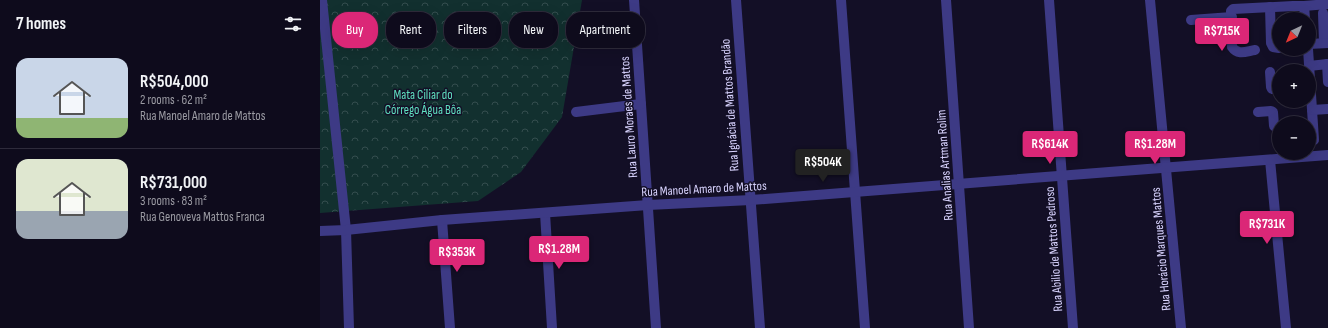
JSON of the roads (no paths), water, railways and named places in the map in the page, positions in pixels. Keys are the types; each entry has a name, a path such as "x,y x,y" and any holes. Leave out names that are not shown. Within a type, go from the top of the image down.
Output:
{"street":[{"path":"322,0 346,230 349,328"},
{"name":"Rua Lauro Moraes de Mattos","path":"634,0 656,328"},
{"name":"Rua Ignácia de Mattos Brandão","path":"736,0 754,200 760,328"},
{"path":"840,0 865,328"},
{"name":"Rua Analias Artman Rolim","path":"946,0 956,184 969,328"},
{"name":"Rua Abilio de Mattos Pedroso","path":"1049,0 1073,328"},
{"name":"Rua Horácio Marques Mattos","path":"1150,0 1181,328"},
{"path":"1255,50 1238,53 1234,51 1232,47 1231,11 1234,9 1248,4 1270,7 1292,3 1304,6 1315,2 1328,4"},
{"path":"1304,6 1304,12"},
{"path":"1270,7 1272,45"},
{"path":"1316,44 1326,43 1323,13"},
{"path":"1191,20 1232,17"},
{"path":"1316,65 1327,64 1328,82"},
{"path":"1270,72 1270,88 1272,89"},
{"path":"576,112 641,104"},
{"path":"1312,116 1312,110 1328,109"},
{"path":"1258,112 1270,110 1273,112 1273,116"},
{"name":"Rua Manoel Amaro de Mattos","path":"320,231 346,230 442,220 648,205 754,200 1328,155"},
{"path":"1270,160 1286,328"},
{"path":"544,213 552,328"},
{"path":"442,220 450,328"}],"park label":[{"name":"Mata Ciliar do Córrego Água Bôa","path":"423,102"}]}
